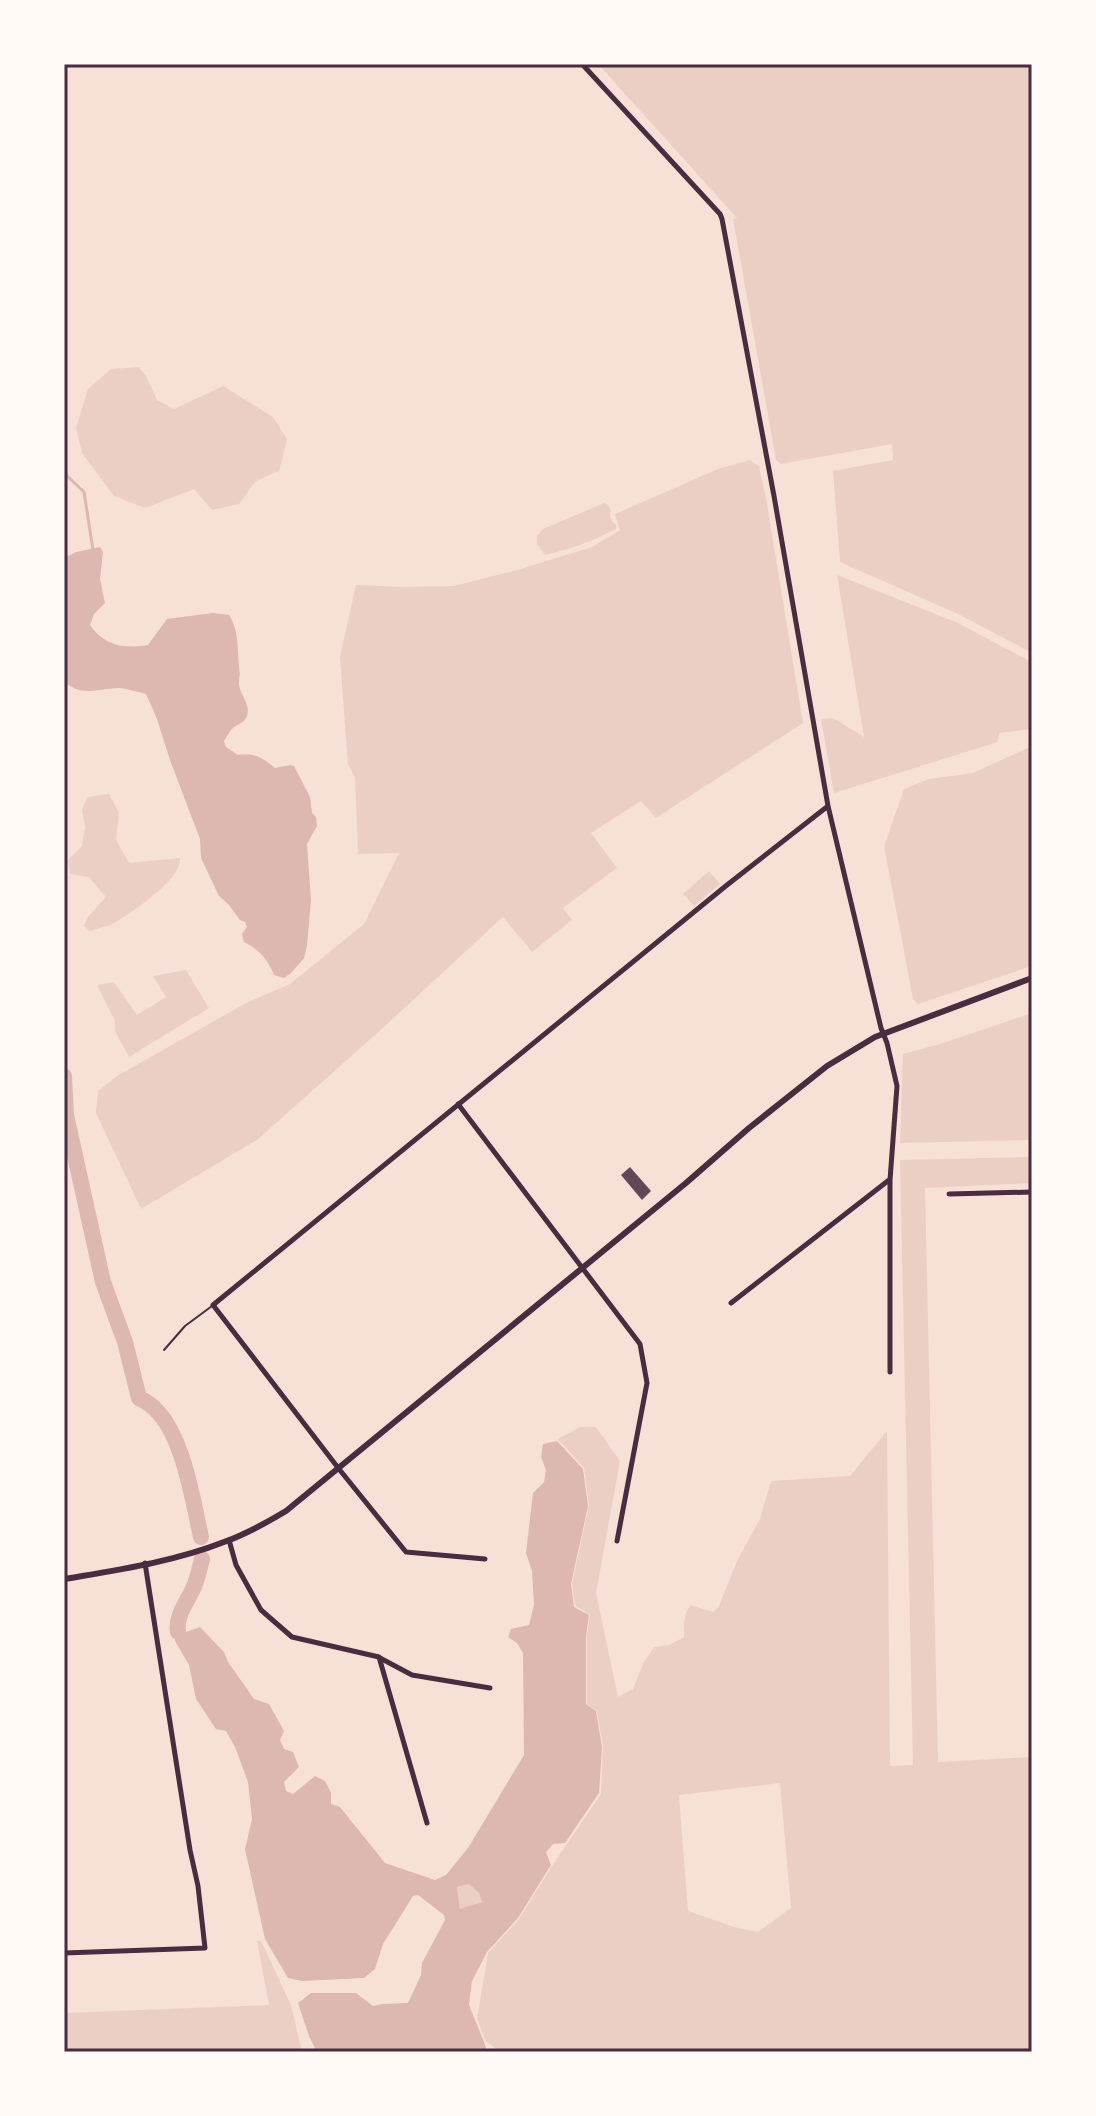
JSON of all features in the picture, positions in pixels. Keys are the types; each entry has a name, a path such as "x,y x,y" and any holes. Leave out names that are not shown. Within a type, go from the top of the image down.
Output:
{"street":[{"path":"582,64 722,219 828,806 897,1086 890,1180 890,1372"},
{"path":"485,1559 406,1552 213,1305 828,806"},
{"path":"64,1579 173,1558 221,1544 286,1511 827,1066 883,1034 1032,978"},
{"path":"458,1104 640,1344 647,1383 617,1541"},
{"path":"731,1303 890,1180"},
{"path":"949,1194 1032,1192"},
{"path":"229,1540 236,1565 261,1610 292,1637 379,1657 412,1675 490,1688"},
{"path":"64,1953 205,1948 198,1886 145,1563"},
{"path":"379,1657 427,1823"}],"lane":[{"path":"164,1350 185,1326 213,1305"}],"shaded area":[{"path":"598,64 1032,64 1032,653 960,615 840,562 833,471 893,460 892,444 781,464 776,460 733,219 737,218"},
{"path":"139,367 157,400 174,409 223,386 273,417 287,439 279,471 256,481 239,504 212,510 194,489 145,508 114,496 82,453 76,428 88,389 111,369"},
{"path":"750,460 759,466 766,498 803,723 656,818 641,801 591,833 617,868 563,908 572,920 532,952 503,917 257,1140 141,1209 96,1113 98,1091 117,1076 246,1003 290,984 364,924 399,853 358,854 355,777 348,765 340,657 356,585 454,586 592,547 620,530 615,514 718,469"},
{"path":"604,503 611,510 610,517 616,529 545,555 537,544 537,536 543,529"},
{"path":"100,547 103,552 100,579 105,603 94,614 90,625 108,642 139,646 148,645 167,619 213,613 229,615 237,636 239,681 248,713 245,720 228,734 224,741 226,747 238,755 258,757 275,768 294,766 310,797 317,826 307,844 311,900 307,945 304,958 284,978 274,975 263,956 244,942 245,922 219,896 201,858 200,839 146,694 120,688 84,691 64,681 64,558"},
{"path":"837,575 956,622 1032,662 1032,729 999,733 998,742 834,793 821,719 833,718 864,737"},
{"path":"1032,746 1032,966 918,1004 913,999 884,846 904,789 929,779 973,773"},
{"path":"109,794 119,813 116,840 129,863 180,858 173,876 154,895 114,923 90,931 84,926 87,918 106,897 89,877 70,874 68,860 82,846 85,827 82,810 87,797"},
{"path":"709,871 720,884 694,906 683,894"},
{"path":"186,970 209,1008 129,1057 97,985 114,982 137,1015 166,997 153,976"},
{"path":"1032,1013 1032,1140 900,1143 903,1054"},
{"path":"1032,1157 1032,1183 925,1188 938,1762 1032,1757 1032,2052 496,2052 486,2041 477,2019 488,1953 519,1919 601,1794 603,1746 597,1711 587,1704 590,1615 575,1605 572,1584 589,1505 584,1468 558,1439 580,1427 596,1427 620,1461 596,1593 618,1697 633,1689 654,1647 669,1645 684,1637 685,1616 691,1605 713,1612 718,1608 738,1559 760,1519 771,1481 850,1476 887,1431 890,1766 913,1765 900,1160","holes":["780,1783 791,1908 758,1932 688,1911 679,1795"]},
{"path":"557,1441 583,1469 588,1506 571,1584 574,1607 589,1615 586,1704 596,1711 602,1747 599,1793 565,1843 553,1844 546,1852 551,1865 518,1918 487,1952 472,1981 469,2005 487,2052 317,2052 298,2003 311,1993 356,1993 373,2006 408,2003 421,1975 422,1963 445,1920 444,1915 418,1895 413,1896 383,1944 375,1969 364,1978 302,1981 288,1978 265,1939 245,1849 252,1819 248,1782 226,1731 216,1729 196,1699 189,1665 175,1641 172,1618 180,1613 181,1626 186,1632 200,1627 224,1652 254,1699 269,1704 284,1731 280,1740 284,1749 293,1752 299,1767 284,1782 286,1791 293,1794 315,1776 325,1781 331,1793 331,1804 340,1807 385,1863 435,1880 446,1875 468,1848 524,1755 523,1653 517,1643 508,1637 511,1629 529,1625 534,1605 532,1571 526,1553 533,1493 544,1482 546,1470 541,1457 543,1444","holes":["469,1884 479,1893 482,1902 460,1909 457,1887"]},
{"path":"470,1884 479,1893 482,1902 460,1910 457,1887"},
{"path":"257,1941 261,1941 291,2005 302,2052 64,2052 64,2013 269,2005"}],"building":[{"path":"630,1167 651,1191 642,1200 621,1175"}],"waterway":[{"path":"64,473 84,492 93,550"},
{"path":"64,1076 66,1115 103,1282 125,1342 139,1398 165,1420 180,1451 201,1537"},
{"path":"178,1632 180,1614 195,1584 202,1559"}]}
